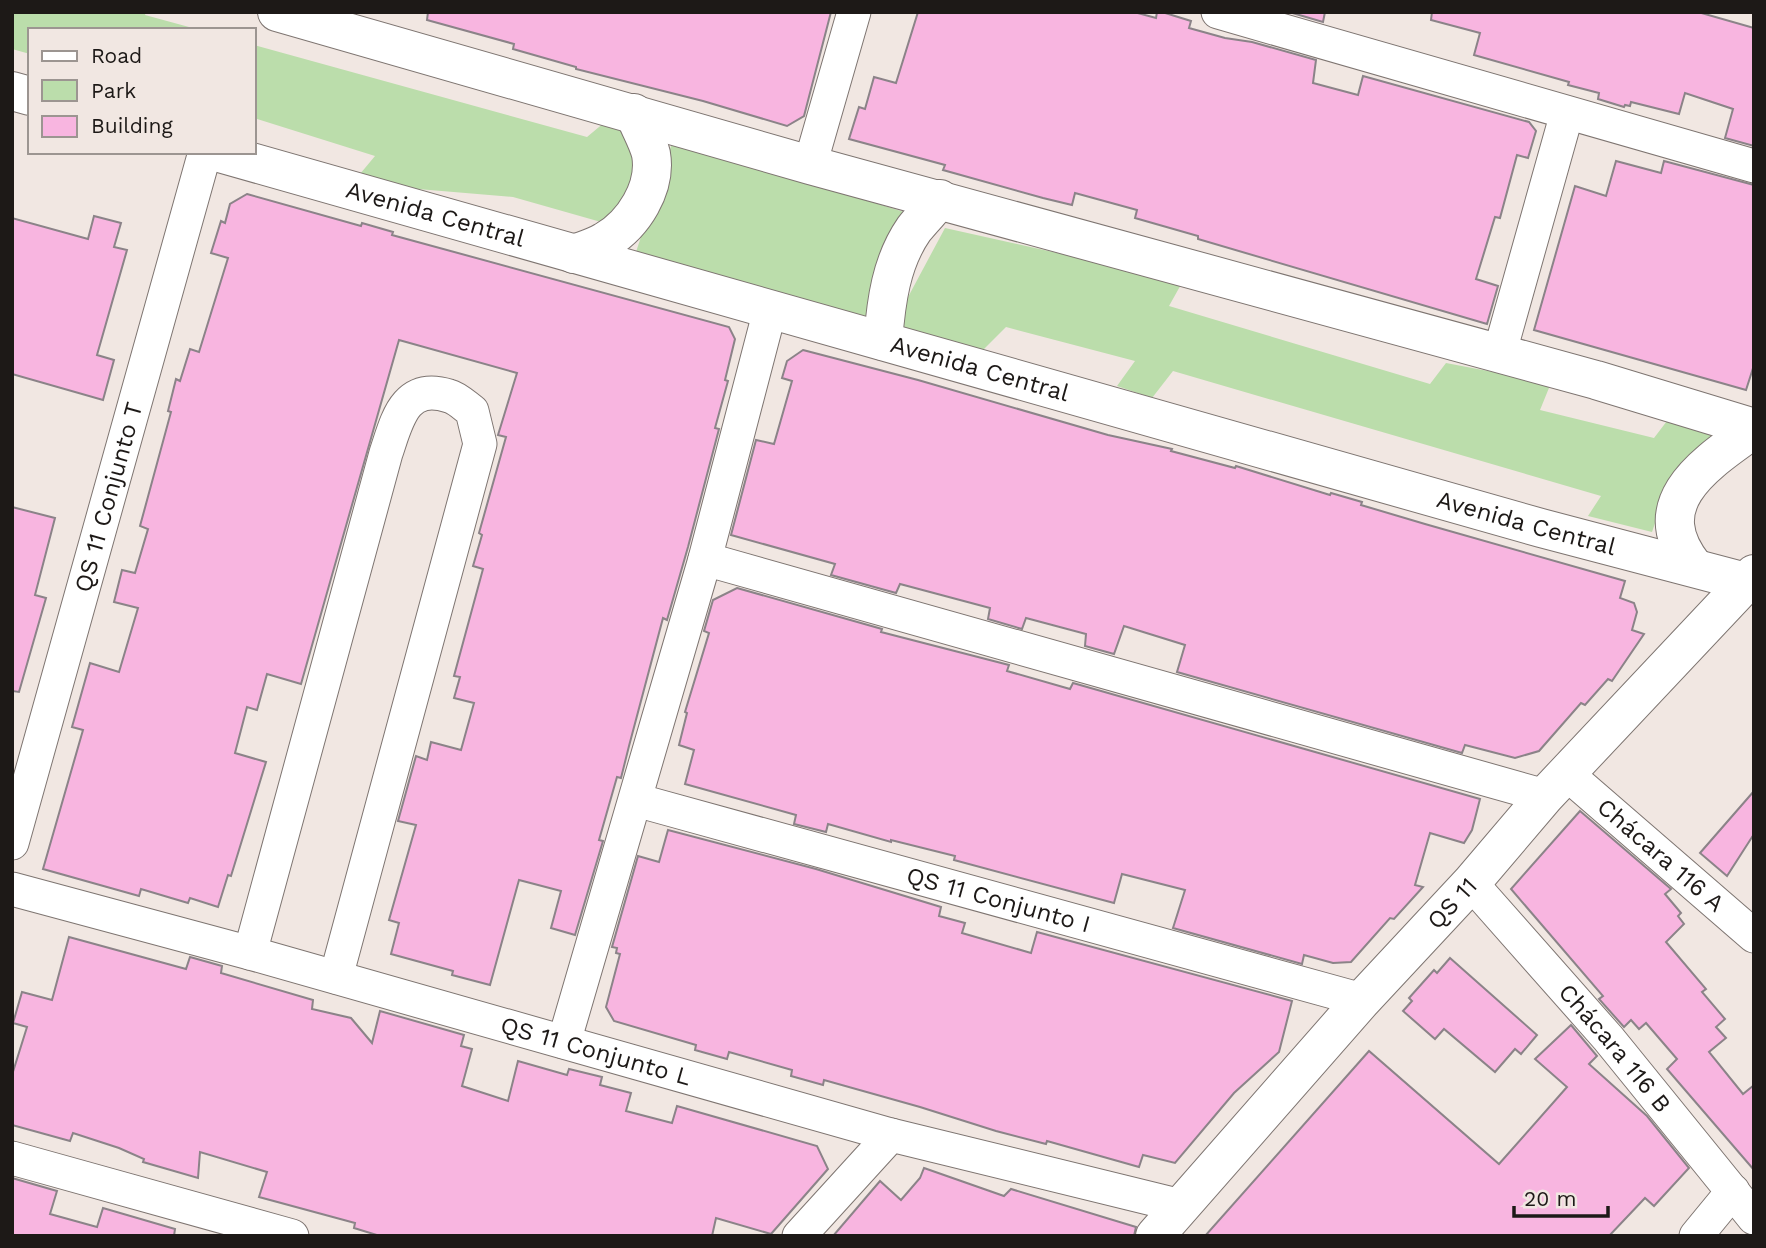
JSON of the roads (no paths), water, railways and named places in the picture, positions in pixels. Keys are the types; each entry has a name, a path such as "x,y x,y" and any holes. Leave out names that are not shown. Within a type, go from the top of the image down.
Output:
{"street":[{"path":"277,12 810,165 1596,380 1754,429"},
{"path":"810,165 854,12"},
{"path":"1218,12 1754,166"},
{"path":"574,254 603,243 620,231 640,207 650,180 651,154 634,113"},
{"path":"1499,355 1567,113"},
{"name":"QS 11 Conjunto T","path":"12,843 204,154"},
{"name":"Avenida Central","path":"223,154 1528,524 1694,567 1750,578"},
{"path":"883,341 887,295 896,265 913,230 940,199"},
{"path":"564,1042 705,559 771,310"},
{"path":"250,953 386,453 401,411 412,398 425,394 450,396 472,411 480,444 336,977"},
{"path":"1694,567 1682,553 1678,540 1674,518 1679,498 1711,460 1754,429"},
{"path":"705,559 1556,785"},
{"name":"QS 11","path":"1155,1236 1362,1000 1471,883 1556,785 1750,578"},
{"name":"Chácara 116 A","path":"1556,785 1754,936"},
{"name":"QS 11 Conjunto I","path":"636,800 1362,1000"},
{"name":"Chácara 116 B","path":"1471,883 1608,1038 1754,1218"},
{"name":"QS 11 Conjunto L","path":"12,889 336,977 891,1135 1181,1206"},
{"path":"799,1236 891,1135"},
{"path":"12,1158 292,1236"},
{"path":"1696,1236 1733,1191"}]}
